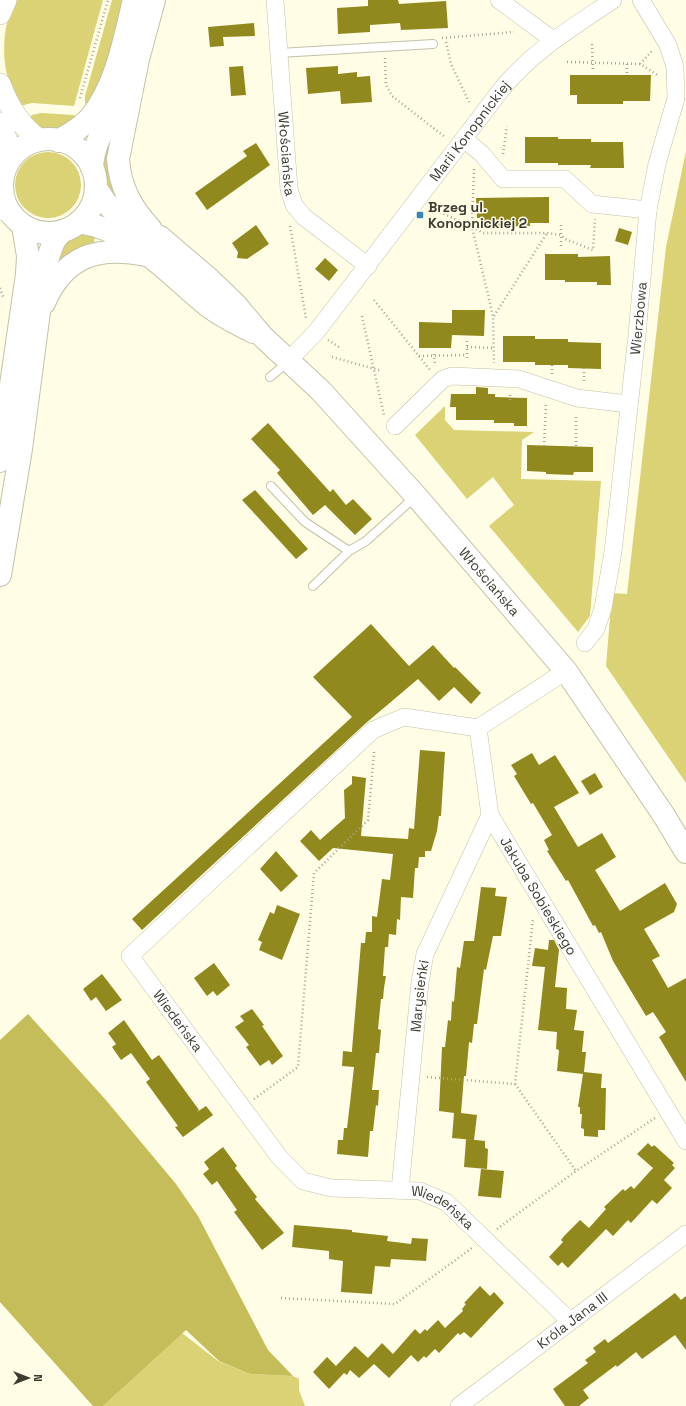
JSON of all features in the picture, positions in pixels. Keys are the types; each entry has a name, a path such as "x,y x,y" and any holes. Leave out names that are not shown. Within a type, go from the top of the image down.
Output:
{"main road":[{"path":"0,461 27,274 28,251 3,194 5,172 23,147 49,141 78,130 90,118 106,93 116,69 134,0"},
{"path":"154,0 138,59 121,137 118,159 119,174 128,200 140,216 160,237"},
{"path":"0,574 20,449 48,253 54,241 91,207 94,178 92,154 102,129 126,90 138,59"},
{"path":"49,141 78,150 94,178"},
{"name":"Włościańska","path":"94,178 106,204 135,226 160,237 208,278 236,305 262,336 321,391 416,496 566,671 663,814 686,852"},
{"path":"11,215 42,233 70,227"},
{"name":"Włościańska","path":"70,227 107,228 128,239 210,307 232,322 262,336"},
{"path":"39,313 55,281 74,264 86,257 115,251 149,256"}],"street":[{"path":"0,14 6,0"},
{"name":"Włościańska","path":"275,0 289,189 294,205 304,217 368,266"},
{"path":"499,0 552,40"},
{"name":"Marii Konopnickiej","path":"289,360 317,331 368,266 457,140 522,65 552,40 613,0"},
{"name":"Wierzbowa","path":"585,642 596,629 603,608 613,552 628,404 637,335 648,210 657,164 676,98 675,68 668,45 641,0"},
{"path":"0,84 12,110 23,126 49,141"},
{"path":"0,123 8,143 5,172"},
{"path":"457,140 482,154 503,179 565,179 592,204 648,210"},
{"path":"390,424 443,379 452,376 519,379 577,398 628,404"},
{"path":"478,728 566,671"},
{"name":"Wiedeńska","path":"478,728 404,717 376,729 130,956 280,1158 303,1181 331,1188 420,1192 446,1202 485,1238 570,1322"},
{"name":"Jakuba Sobieskiego","path":"478,728 490,815 686,1141"},
{"name":"Marysieńki","path":"400,1190 420,982 425,954 490,815"},
{"name":"Króla Jana III","path":"459,1406 686,1234"}],"lane":[{"path":"279,53 433,44"},
{"path":"270,377 289,360"},
{"path":"271,486 305,522 349,551"},
{"path":"313,586 349,551 366,541 416,496"}],"path":[{"path":"79,104 108,0"},
{"path":"433,44 435,38 521,31"},
{"path":"445,37 451,64 471,106"},
{"path":"592,44 594,63 593,72"},
{"path":"640,64 657,45"},
{"path":"384,48 386,85 392,96 457,140"},
{"path":"567,62 640,64 660,77"},
{"path":"627,64 627,73"},
{"path":"474,166 472,227 493,316 495,378"},
{"path":"440,212 484,233 547,233 561,235 565,239 593,250 596,204"},
{"path":"294,205 287,212 306,322"},
{"path":"561,225 561,246"},
{"path":"493,316 547,233"},
{"path":"374,300 435,377 443,379"},
{"path":"362,316 374,370 390,424"},
{"path":"467,341 467,376"},
{"path":"467,347 493,348"},
{"path":"419,356 467,355"},
{"path":"332,357 382,371"},
{"path":"544,446 546,389"},
{"path":"576,446 577,398"},
{"path":"242,1108 298,1067 314,873 368,820 376,729"},
{"path":"536,892 515,1084 576,1171"},
{"path":"411,1076 515,1084"},
{"path":"281,1298 395,1304 576,1171 666,1109"}],"shaded area":[{"path":"14,0 103,0 74,106 32,103 20,106 13,94 6,68 4,40 9,13"},
{"path":"112,0 129,0 113,61 90,107 85,103 85,96"},
{"path":"41,113 74,115 79,120 59,129 48,130 28,119 32,115"},
{"path":"105,139 112,141 119,195 115,198 109,191 102,177 101,163"},
{"path":"686,151 686,783 606,666 612,593 627,594 666,247"},
{"path":"41,152 55,152 67,157 76,166 81,178 79,198 72,209 55,218 41,218 29,213 20,204 15,192 15,178 20,166 29,157"},
{"path":"83,232 95,232 94,246 54,271 54,264 61,246 70,237"},
{"path":"445,406 445,420 454,430 534,432 522,440 521,479 601,481 590,616 578,632 489,526 514,505 493,477 467,499 415,435"},
{"path":"28,1014 105,1099 176,1184 198,1216 268,1350 293,1376 250,1374 219,1361 186,1330 103,1406 93,1406 0,1302 0,1040"},
{"path":"182,1333 218,1361 250,1374 293,1376 299,1379 299,1390 305,1406 103,1406"}],"building":[{"path":"368,0 398,0 399,4 446,1 448,28 401,30 400,23 370,25 370,32 338,34 337,8 368,6"},
{"path":"254,23 255,36 223,37 224,46 210,47 208,27"},
{"path":"243,66 246,95 231,96 229,67"},
{"path":"338,66 338,74 357,72 357,77 370,76 372,102 341,104 340,91 308,94 306,68"},
{"path":"570,75 651,75 650,101 623,101 623,104 577,104 577,95 570,95"},
{"path":"525,137 558,137 558,139 591,139 591,142 623,142 624,168 590,168 591,165 525,163"},
{"path":"256,143 270,165 207,210 195,193 247,156 243,151"},
{"path":"549,197 549,223 530,223 530,226 484,227 484,218 477,218 476,198"},
{"path":"256,225 269,244 247,259 237,258 238,252 232,243"},
{"path":"619,228 632,232 628,245 615,241"},
{"path":"545,254 578,254 578,257 610,256 611,285 597,285 597,282 565,282 565,280 545,280"},
{"path":"325,258 338,270 329,281 315,269"},
{"path":"452,310 485,310 484,336 452,335 451,348 419,348 419,322 452,323"},
{"path":"503,336 535,336 535,339 568,339 568,342 601,343 601,369 568,368 568,365 535,365 535,362 503,362"},
{"path":"476,387 488,388 488,394 495,394 495,397 527,398 527,426 514,426 514,423 494,423 494,420 456,420 456,407 450,407 451,394 476,394"},
{"path":"268,423 330,492 333,489 346,505 353,499 372,519 355,535 325,505 313,515 277,473 280,470 251,439"},
{"path":"527,445 593,447 593,472 574,472 573,475 546,474 546,472 527,471"},
{"path":"255,490 308,549 296,559 242,500"},
{"path":"371,624 409,666 433,645 454,668 455,667 481,693 471,704 454,687 439,701 418,679 366,723 142,930 132,919 352,717 313,677"},
{"path":"420,750 445,752 441,816 439,816 437,831 431,851 425,851 425,857 419,857 418,868 415,868 413,898 401,897 400,920 397,919 396,935 389,934 388,947 385,947 383,976 386,976 383,999 381,999 378,1029 381,1030 379,1053 376,1053 372,1090 379,1090 378,1106 376,1105 373,1131 370,1131 368,1157 337,1154 338,1140 343,1140 344,1128 347,1128 350,1103 354,1067 342,1066 343,1051 352,1052 361,943 365,943 366,932 372,932 372,916 377,917 382,879 390,880 393,854 333,848 319,861 300,841 311,830 320,840 345,818 344,790 352,784 352,776 366,778 361,836 408,839 409,828 414,829"},
{"path":"532,753 539,765 555,755 579,793 554,807 578,847 602,833 616,857 595,870 620,911 665,883 677,904 674,912 644,929 660,956 652,960 668,988 686,978 686,1082 659,1037 666,1032 653,1012 646,1016 613,961 601,932 599,933 595,925 593,926 568,880 566,881 547,851 549,850 544,840 552,835 533,803 531,804 514,776 517,774 511,765"},
{"path":"595,773 603,787 590,795 581,781"},
{"path":"276,851 298,876 281,892 260,869"},
{"path":"481,887 496,888 495,896 507,897 501,936 493,936 486,970 484,969 477,1024 474,1024 472,1043 469,1042 466,1076 464,1076 461,1113 477,1115 474,1140 452,1138 454,1113 439,1111 442,1047 445,1047 448,1020 451,1021 452,1001 454,1002 457,967 460,968 464,941 474,941"},
{"path":"277,905 300,914 282,960 259,950 262,942 258,940 270,912 274,914"},
{"path":"549,940 554,940 559,950 555,987 567,988 566,1009 577,1010 574,1030 584,1031 582,1052 586,1052 584,1072 602,1074 601,1088 606,1088 605,1130 598,1130 598,1137 584,1136 584,1129 581,1128 582,1114 580,1114 580,1107 578,1107 583,1074 557,1071 559,1050 556,1049 557,1032 538,1030 545,967 532,966 535,948 548,950"},
{"path":"214,963 230,985 217,996 213,991 207,996 194,978"},
{"path":"102,974 122,1000 106,1011 96,997 91,1001 83,989"},
{"path":"252,1009 264,1025 262,1026 283,1056 272,1065 269,1060 260,1066 246,1047 249,1045 235,1027 244,1021 240,1016"},
{"path":"124,1020 152,1060 159,1055 199,1110 197,1112 206,1106 213,1115 183,1137 175,1127 178,1126 146,1082 150,1079 131,1053 121,1060 112,1047 116,1044 108,1033"},
{"path":"466,1139 485,1141 485,1148 488,1149 487,1169 464,1167"},
{"path":"648,1143 652,1147 654,1145 674,1163 672,1165 675,1168 664,1180 672,1188 657,1204 652,1200 631,1223 628,1220 613,1236 606,1229 568,1268 562,1262 558,1266 549,1257 563,1242 561,1240 565,1235 580,1220 589,1228 606,1209 604,1207 623,1189 625,1191 631,1186 634,1189 653,1168 637,1154"},
{"path":"223,1147 237,1166 235,1168 257,1197 255,1199 284,1233 262,1250 234,1212 237,1210 217,1181 212,1185 203,1174 209,1169 204,1162"},
{"path":"481,1169 504,1171 501,1198 478,1196"},
{"path":"294,1225 352,1230 352,1232 388,1236 387,1241 411,1244 412,1238 428,1239 426,1261 391,1259 390,1267 375,1266 372,1294 341,1292 343,1261 329,1259 329,1251 292,1247"},
{"path":"480,1286 490,1296 494,1292 504,1303 471,1338 464,1332 460,1335 458,1333 439,1353 435,1349 426,1358 424,1356 418,1362 411,1355 389,1378 374,1364 359,1378 350,1370 347,1375 344,1373 329,1389 313,1372 327,1357 336,1366 355,1346 368,1358 382,1343 393,1354 415,1329 420,1334 425,1329 427,1331 438,1320 445,1328 463,1311 462,1309 466,1304 464,1303"},
{"path":"675,1293 681,1300 686,1296 686,1350 675,1335 642,1359 636,1352 583,1390 589,1398 579,1406 565,1406 553,1389 588,1363 585,1360 596,1352 593,1348 605,1339 608,1343"}],"place":[{"name":"Brzeg ul. Konopnickiej 2","path":"420,215"}]}
